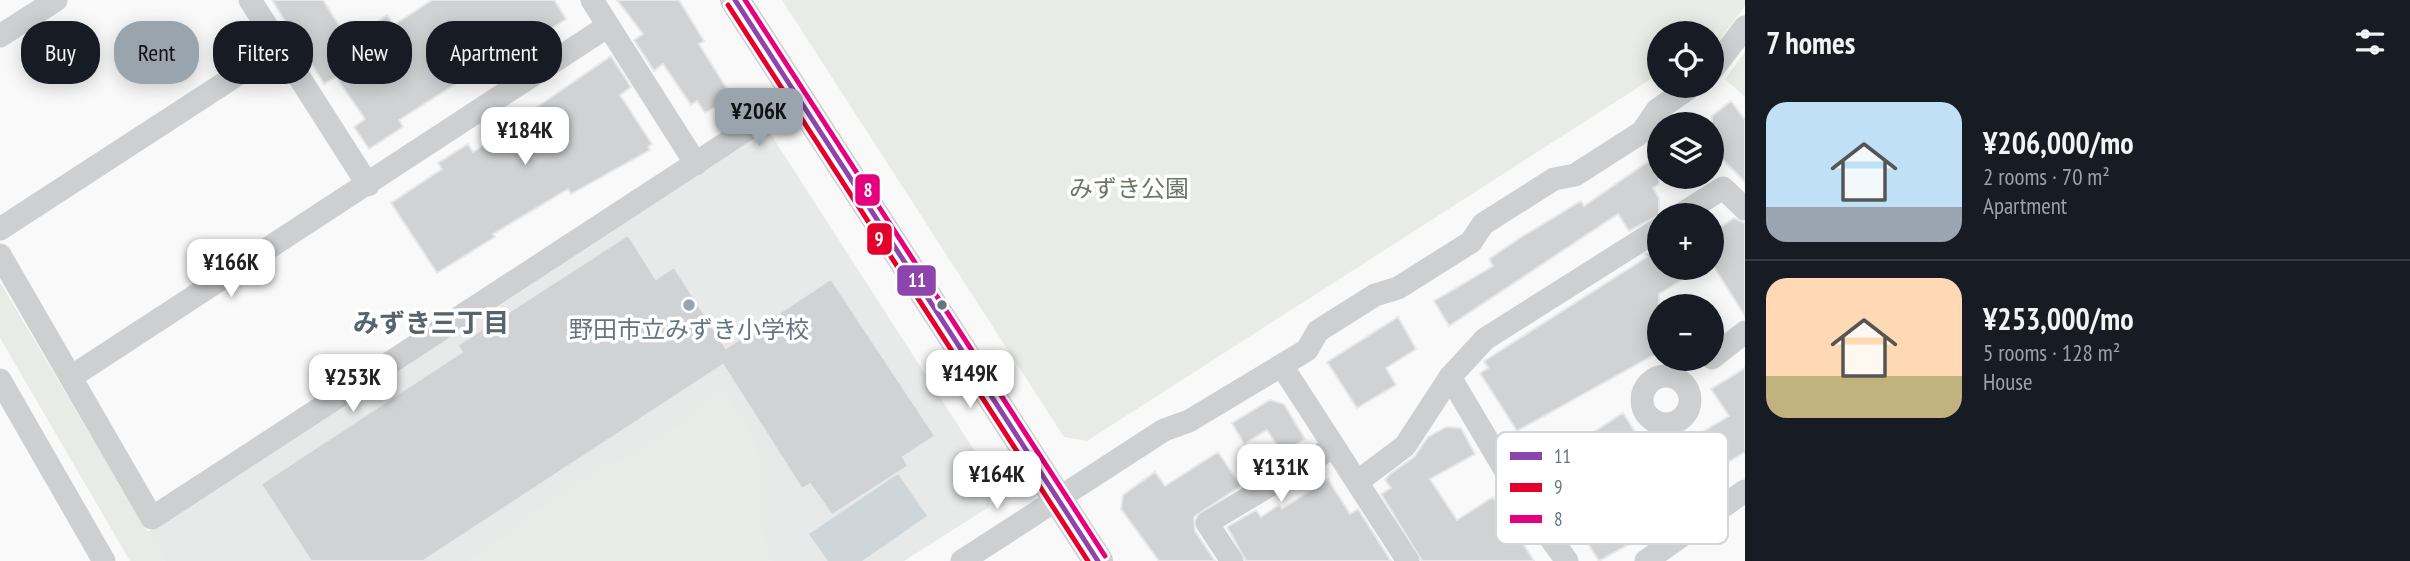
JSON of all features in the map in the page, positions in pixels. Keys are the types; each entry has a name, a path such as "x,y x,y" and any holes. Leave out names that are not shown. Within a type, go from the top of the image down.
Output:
{"street":[{"path":"0,36 56,0"},
{"path":"250,0 263,21"},
{"path":"592,0 696,164"},
{"path":"735,0 1098,561"},
{"path":"71,377 608,26"},
{"path":"1724,54 1745,26"},
{"path":"0,229 223,84"},
{"path":"304,84 368,185"},
{"path":"0,256 152,518 797,97"},
{"path":"962,561 1164,430 1189,421 1307,350 1318,331 1375,295 1398,288 1471,242 1483,224 1554,179 1575,175 1642,132 1657,110 1674,98"},
{"path":"1699,203 1723,188 1745,209"},
{"path":"1357,482 1405,446 1450,377 1485,338 1647,237"},
{"path":"1724,348 1745,332"},
{"path":"1282,366 1408,561"},
{"path":"1682,383 1696,371"},
{"path":"1450,377 1496,455"},
{"path":"0,380 104,561"},
{"path":"1232,561 1207,523 1333,447"},
{"path":"1728,503 1745,491"},
{"path":"1555,544 1567,561"},
{"path":"1646,561 1670,544"}],"shaded area":[{"name":"野田市立みずき小学校","path":"768,130 994,481 989,507 904,561 165,561 147,532"},
{"path":"898,474 927,516 862,561 828,561 809,534"}],"green space":[{"name":"みずき公園","path":"782,0 1745,0 1745,6 1724,34 1724,21 1647,21 1647,82 1087,441 1064,437"},
{"path":"1745,52 1745,97 1725,79"},
{"path":"0,282 165,561 130,561 0,338"},
{"path":"721,390 745,423 758,451 762,525 767,550 773,561 468,561 526,523 525,518 615,459 623,461 696,415 696,407"}],"building":[{"path":"272,0 323,0 336,21 327,21 327,82 324,84 313,66 313,21 285,21"},
{"path":"432,0 554,0 566,19 562,22 426,21 426,84 456,84 399,120 403,127 369,149 354,127 365,119 341,84 412,84 412,21 400,21"},
{"path":"617,0 679,0 704,41 699,44 732,97 705,113 697,101 691,105 663,64 654,71 634,40 643,34"},
{"path":"387,15 391,21 378,21"},
{"path":"611,56 631,87 620,95 652,144 648,147 650,150 571,194 568,189 493,234 495,237 437,273 391,203 442,169 438,163 468,144 473,152 539,112 537,107"},
{"path":"1731,101 1745,120 1745,182 1724,161 1724,112 1717,112"},
{"path":"1647,162 1647,189 1654,189 1659,203 1647,203 1647,221 1629,231 1618,214 1449,326 1434,301 1493,266 1489,259 1520,238 1581,201 1584,206"},
{"path":"1734,218 1745,223 1745,316 1722,280 1724,225"},
{"path":"628,235 656,279 674,267 726,348 831,279 935,436 903,457 908,466 832,515 810,484 802,489 723,365 423,561 311,561 261,484 462,352 458,345"},
{"path":"1647,257 1647,280 1682,280 1659,294 1647,294 1647,359 1517,431 1480,373 1488,368 1484,361"},
{"path":"1398,317 1416,349 1386,368 1396,385 1357,408 1327,362"},
{"path":"1745,368 1745,452 1728,462 1728,432 1702,432 1729,416 1711,389"},
{"path":"1270,400 1284,404 1305,439 1282,453 1267,430 1244,444 1232,423"},
{"path":"1623,413 1635,432 1594,432"},
{"path":"1446,427 1461,428 1475,454 1430,479 1457,520 1493,497 1496,502 1496,544 1523,544 1534,561 1422,561 1381,494 1391,488 1385,480 1414,457 1428,437"},
{"path":"1218,452 1241,486 1194,517 1195,531 1215,561 1159,561 1121,509 1123,495 1155,472 1165,486"},
{"path":"1328,479 1350,514 1358,509 1391,561 1246,561 1227,527 1256,510 1261,517 1279,505 1282,509"},
{"path":"1588,544 1630,544 1599,561"}],"transit line":[{"name":"11","path":"735,0 1098,561"},
{"name":"8","path":"745,0 1105,556"},
{"name":"9","path":"728,5 1088,561"}],"place":[{"name":"野田市立みずき小学校","path":"689,305"}],"district":[{"name":"みずき三丁目","path":"431,323"}]}
